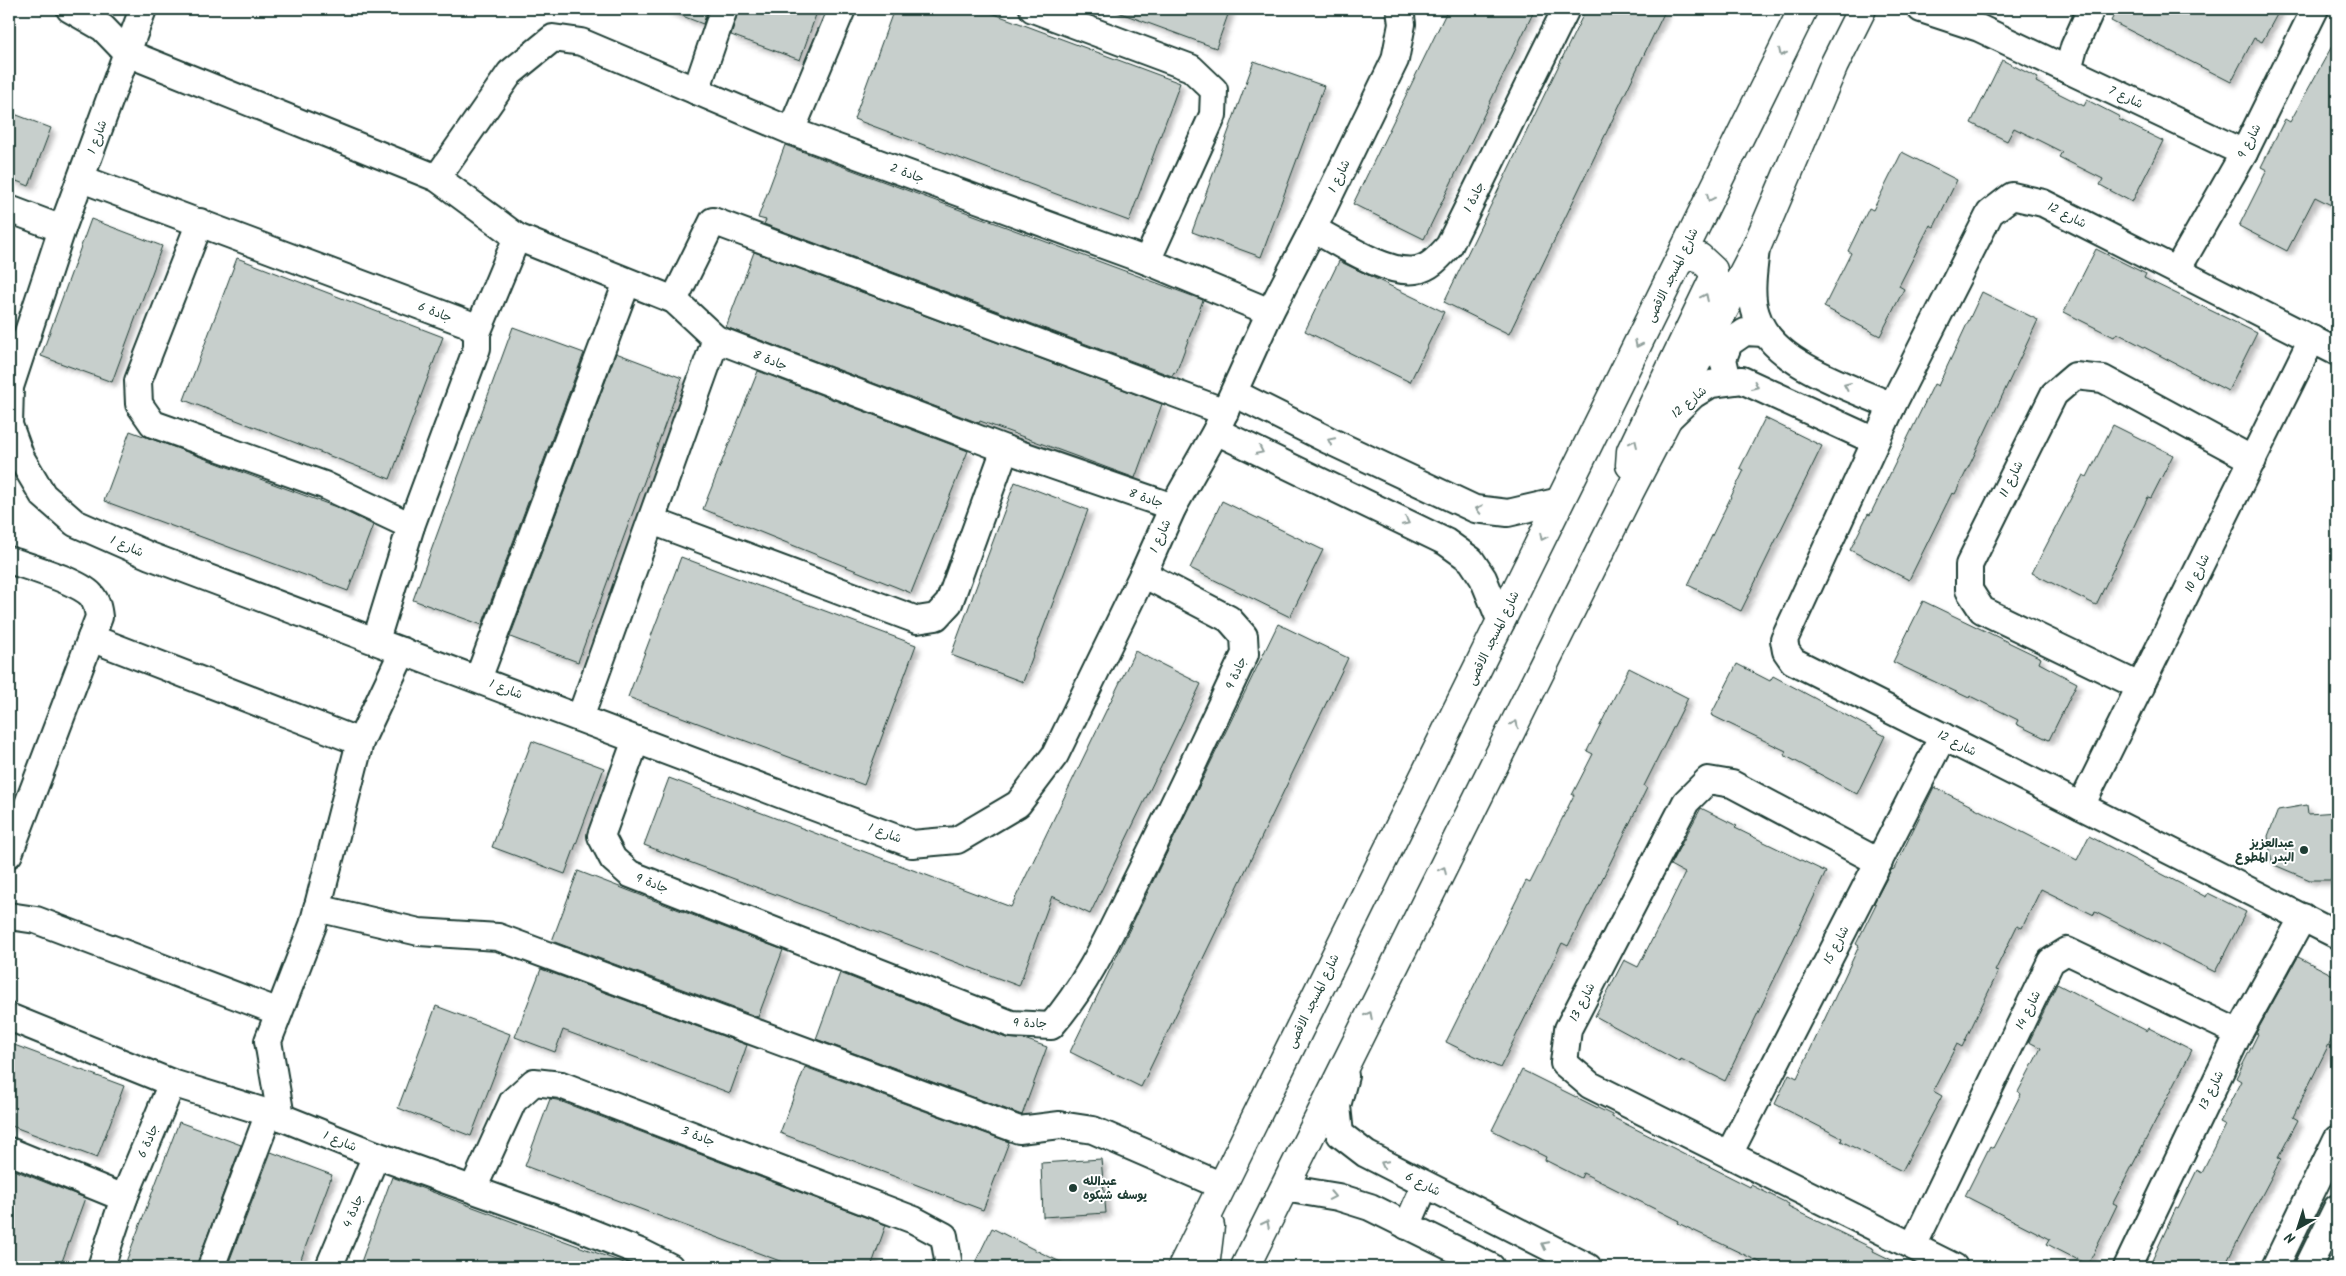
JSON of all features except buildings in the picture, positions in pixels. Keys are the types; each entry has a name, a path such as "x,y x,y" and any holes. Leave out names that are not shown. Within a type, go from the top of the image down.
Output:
{"main road":[{"name":"شارع المسجد الاقصى","path":"1182,1267 1803,9"},
{"path":"1245,1267 1630,491 1756,248 1834,65 1862,9"},
{"path":"1834,65 1870,27 1882,9"},
{"path":"1630,491 1631,450 1713,280 1712,270 1699,257 1689,256 1679,261"},
{"path":"1205,1267 1217,1197"}],"street":[{"path":"70,9 103,28 127,53 437,178 517,237 674,300 716,339 580,718"},
{"name":"شارع 1","path":"143,9 62,229 10,387 9,425 21,458 43,495 75,523 150,556 478,678 912,844 957,840 1018,804 1055,755 1143,574 1173,507 1225,412 1270,312 1314,229 1395,60 1402,24 1400,9"},
{"path":"696,91 724,9"},
{"path":"792,131 842,9"},
{"path":"1033,9 1191,68 1214,90 1213,115 1146,260"},
{"name":"جادة 1","path":"1314,229 1391,268 1416,270 1436,261 1449,246 1566,9"},
{"name":"شارع 7","path":"1921,9 1979,28 2244,152"},
{"path":"2068,70 2074,47 2091,9"},
{"name":"شارع 9","path":"2177,270 2244,152 2315,9"},
{"name":"جادة 2","path":"437,178 510,73 553,38 581,42 792,131 1146,260 1270,312"},
{"name":"جادة 6","path":"82,179 466,324 477,333"},
{"name":"شارع 12","path":"2337,352 2043,203 2012,196 1990,213 1875,441 1784,640 1786,651 1793,661 2337,934"},
{"path":"9,209 62,229"},
{"path":"674,300 713,221 1225,412 1330,441 1476,509 1508,514 1560,501"},
{"path":"200,222 138,381 139,404 153,424 324,485 411,526"},
{"path":"376,640 411,526 477,348 477,333 517,237"},
{"path":"1756,248 1753,279 1755,312 1764,333 1774,346 1808,368 1892,406"},
{"path":"478,678 627,282"},
{"path":"1728,381 1723,359 1729,343 1745,332 1764,333"},
{"name":"جادة 8","path":"716,339 1005,449 1173,507"},
{"name":"شارع 10","path":"2081,806 2312,339"},
{"name":"شارع 11","path":"2141,687 1982,610 1969,590 1969,565 2054,394 2075,376 2103,379 2252,460"},
{"name":"شارع 12","path":"1668,419 1694,395 1712,384 1742,380 1875,441"},
{"path":"1225,412 1446,542 1471,560 1483,578 1501,622"},
{"path":"652,521 917,620 936,616 948,603 1005,449"},
{"path":"9,560 81,587 92,596 98,607 99,617 9,854"},
{"name":"جادة 9","path":"636,740 601,836 612,859 630,874 1011,1024 1051,1026 1068,1007 1088,976 1160,834 1245,654 1244,636 1229,619 1143,574"},
{"path":"91,638 360,742"},
{"path":"211,1267 275,1115 268,1041 313,925 360,742 403,651"},
{"name":"شارع 15","path":"1729,1154 1943,736"},
{"name":"شارع 13","path":"1878,862 1732,784 1708,780 1686,802 1568,1029 1564,1063 1590,1085 1954,1267"},
{"path":"317,908 419,932 498,937 1020,1130 1060,1125 1093,1130 1217,1197"},
{"path":"9,916 36,920 279,1012"},
{"name":"شارع 13","path":"2127,1267 2239,1033 2303,917"},
{"name":"شارع 14","path":"1913,1246 2051,961 2067,951 2239,1033"},
{"name":"شارع 1","path":"9,1017 172,1083 275,1115 376,1155 474,1189 640,1252 670,1267"},
{"name":"شارع 6","path":"1352,1048 1337,1106 1340,1134 1366,1154 1588,1267"},
{"name":"جادة 3","path":"474,1189 513,1101 534,1082 561,1084 914,1220 944,1236 948,1260 946,1267"},
{"name":"جادة 6","path":"101,1267 124,1198 172,1083"},
{"path":"2275,1267 2337,1139"},
{"path":"9,1151 124,1198"},
{"name":"جادة 4","path":"329,1267 376,1155"},
{"path":"1407,1226 1425,1185"},
{"path":"1284,1188 1338,1197 1370,1208 1491,1267"},
{"path":"2313,1189 2337,1201"},
{"path":"2308,1267 2337,1208"}],"place":[{"name":"عبدالعزيز البدر المطوع","path":"2304,850"},
{"name":"عبدالله يوسف شبكوه","path":"1073,1188"}]}
